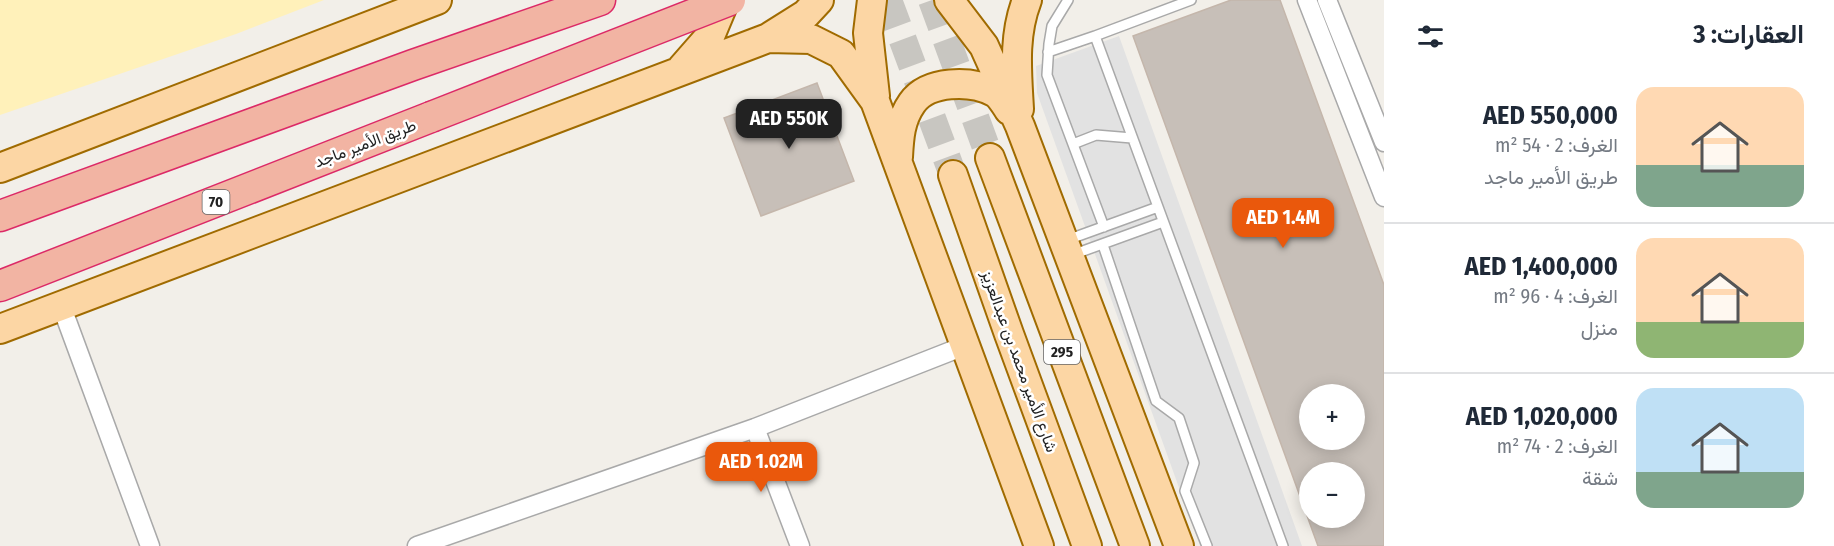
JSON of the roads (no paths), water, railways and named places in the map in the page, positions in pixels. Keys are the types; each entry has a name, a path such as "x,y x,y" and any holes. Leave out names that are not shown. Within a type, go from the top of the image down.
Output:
{"highway":[{"path":"0,216 413,65 600,0"},
{"name":"طريق الأمير ماجد","path":"0,286 730,0"}],"main road":[{"path":"0,168 437,0"},
{"path":"678,71 710,36 725,0"},
{"path":"0,329 768,38 806,14 819,0"},
{"path":"872,0 868,33 875,101"},
{"path":"949,0 984,46 1020,126 1179,546"},
{"path":"1020,126 1016,42 1020,16 1027,0"},
{"path":"768,38 812,39 841,54 875,101 1039,546"},
{"path":"898,160 899,135 904,116 913,101 932,88 946,85 974,85 997,92 1020,126"},
{"name":"295","path":"990,158 1135,546"},
{"name":"شارع الأمير محمد بن عبدالعزيز","path":"953,175 1087,546"},
{"path":"0,322 61,305"}],"street":[{"path":"1307,0 1384,197"},
{"path":"1327,0 1384,142"},
{"path":"61,305 150,546"},
{"path":"422,545 755,428 964,346"},
{"path":"755,428 800,546"}],"lane":[{"path":"1068,0 1052,26 1047,75 1104,227"},
{"path":"1048,52 1191,0"},
{"path":"1095,36 1283,546"},
{"path":"1073,144 1096,135 1132,138"},
{"path":"1067,249 1104,227 1158,207"},
{"path":"1067,249 1163,222"},
{"path":"1104,248 1156,401 1179,418 1194,463 1185,490 1207,546"}],"tunnel":[{"path":"888,0 953,175"},
{"path":"932,0 990,158"}]}
